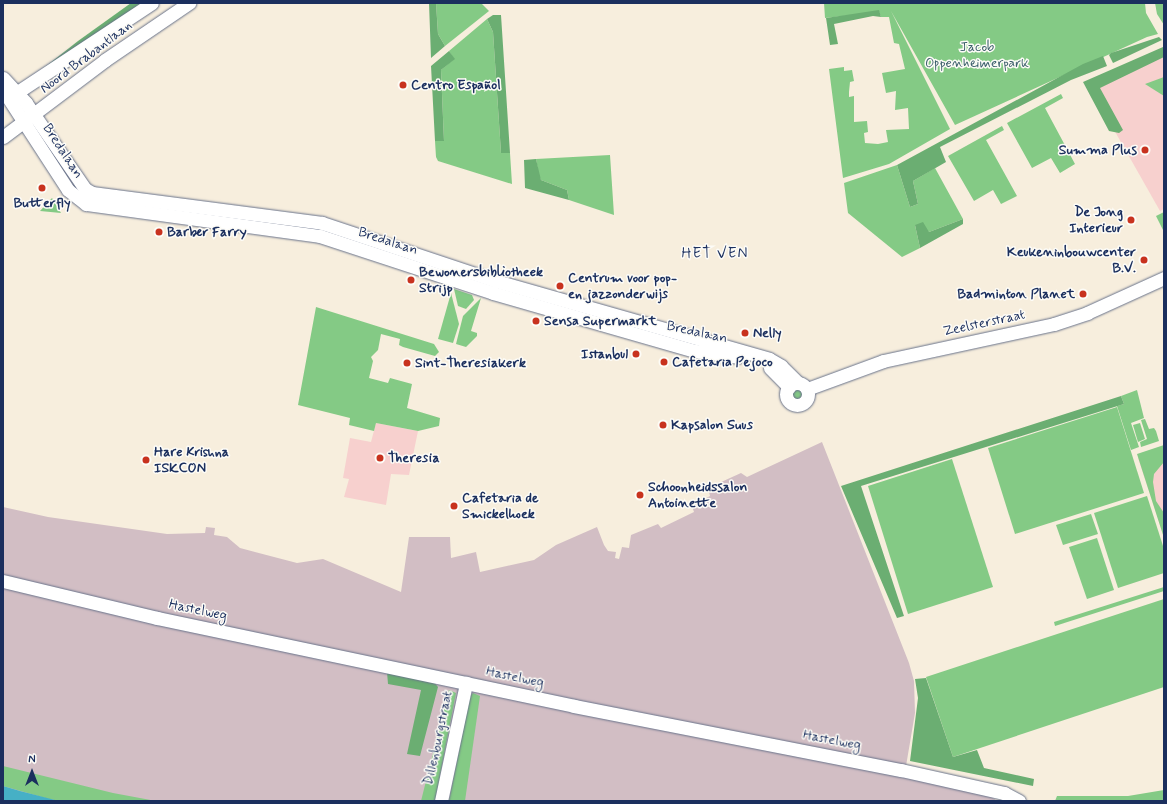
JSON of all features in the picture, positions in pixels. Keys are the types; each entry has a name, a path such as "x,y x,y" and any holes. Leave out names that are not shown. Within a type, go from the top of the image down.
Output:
{"street":[{"name":"Noord Brabantlaan","path":"8,96 152,3"},
{"name":"Noord Brabantlaan","path":"3,137 105,60 189,3"},
{"name":"Bredalaan","path":"3,78 8,96 30,118 68,190 86,204 320,236 493,293 697,345 764,365 798,386"},
{"name":"Zeelsterstraat","path":"798,386 882,361 1054,324 1087,313 1164,278"},
{"name":"Hastelweg","path":"3,581 157,618 466,683 908,772 1004,793 1019,801"},
{"name":"Dillenburgstraat","path":"441,801 466,683"}],"shaded area":[{"name":"Summa Plus","path":"1164,51 1164,209 1160,211 1092,91"},
{"name":"Theresia","path":"376,423 418,431 409,475 391,474 386,505 344,497 349,479 343,478 350,438 371,442"},
{"path":"822,442 909,663 914,681 915,713 905,772 978,787 997,801 3,801 3,507 48,517 167,534 205,533 206,527 215,528 214,535 227,537 240,548 297,563 323,559 401,592 409,537 450,537 451,558 476,552 480,572 534,560 556,545 597,527 608,551 616,552 615,558 619,559 622,547 629,548 631,535 658,524 661,528 694,512 692,506 710,496 708,488 741,473 747,477"},
{"path":"1164,450 1164,537 1138,458"}],"green space":[{"path":"131,3 147,3 31,78 78,41"},
{"path":"429,3 436,3 438,34 445,46 431,58"},
{"path":"436,3 481,3 489,11 445,46 438,34"},
{"name":"Jacob Oppenheimerpark","path":"824,3 1145,3 1146,13 1158,34 1147,37 955,125 891,11 950,129 889,164 843,178 829,69 844,67 844,71 852,70 854,81 850,82 849,97 854,96 854,122 867,121 868,132 864,133 865,143 878,144 888,142 886,130 909,129 908,108 895,110 896,91 886,93 882,73 905,69 899,44 894,43 889,17 881,17 879,12 825,18"},
{"path":"1155,3 1164,3 1164,25 1157,14"},
{"path":"879,10 881,17 873,16 834,24 838,44 830,45 826,18"},
{"path":"493,15 501,15 510,153 501,153 493,32 487,19"},
{"path":"487,19 493,32 501,153 510,153 512,184 438,161 436,157 435,141 444,141 441,70 454,59 449,51"},
{"path":"1159,37 1162,40 1113,63 1109,55 1111,53"},
{"path":"1163,47 1164,57 1100,88 1123,130 1119,133 1109,131 1083,82"},
{"path":"449,51 455,59 441,70 444,141 435,141 431,66"},
{"path":"1103,56 1107,66 1071,80 940,147 946,162 913,181 918,204 910,207 897,165 1083,64"},
{"path":"1164,77 1164,96 1145,84"},
{"path":"1061,94 1063,98 1045,108 1075,164 1060,173 1051,158 1032,168 1007,123"},
{"path":"1002,126 1004,130 986,140 1017,196 1001,204 993,190 974,201 948,156"},
{"path":"610,155 614,215 569,200 567,190 541,180 536,159"},
{"path":"536,159 541,180 567,190 569,200 525,188 524,160"},
{"path":"897,165 910,207 918,204 913,181 935,168 963,219 929,232 915,225 920,248 902,257 848,213 844,183"},
{"path":"52,198 61,213 40,211"},
{"path":"1164,212 1164,232 1156,216"},
{"path":"963,219 963,224 920,248 915,225 923,222 929,232"},
{"path":"454,289 472,295 474,300 466,309 458,306"},
{"path":"451,293 459,324 453,343 438,339"},
{"path":"481,298 471,331 477,333 477,336 466,347 456,344 463,316"},
{"name":"Theresia","path":"316,307 434,344 439,352 435,356 403,347 399,345 400,339 381,334 378,350 371,357 373,361 369,378 388,383 390,378 412,384 407,408 440,418 439,426 418,431 376,423 374,431 349,425 350,418 298,405"},
{"path":"797,389 802,394 797,399 792,394"},
{"path":"1137,390 1144,418 1131,423 1139,447 1131,450 1117,406 1124,404 1121,396"},
{"path":"1121,396 1124,404 861,486 904,616 897,618 841,486"},
{"path":"1117,407 1144,493 1015,534 988,448"},
{"path":"1145,419 1149,429 1154,428 1156,431 1159,441 1141,447 1140,442 1147,439 1141,420"},
{"path":"1140,423 1145,439 1138,442 1133,425"},
{"path":"1164,445 1164,462 1154,474 1153,482 1156,501 1164,513 1164,538 1137,454"},
{"path":"952,459 993,587 908,614 868,486"},
{"path":"1147,496 1164,549 1164,573 1118,588 1094,513"},
{"path":"1091,514 1098,534 1063,545 1056,525"},
{"path":"1097,538 1114,590 1087,599 1069,547"},
{"path":"1164,587 1164,591 1055,626 1054,622"},
{"path":"1164,599 1164,687 953,757 926,677"},
{"path":"387,672 433,681 438,687 420,756 407,754 421,690 388,684"},
{"path":"926,678 953,757 977,750 984,768 1034,779 1033,786 910,761 918,698 915,679"},
{"path":"449,690 456,693 435,801 421,801"},
{"path":"473,693 480,696 465,801 449,801 470,696"},
{"path":"3,766 113,793 156,801 60,801 49,799 3,786"},
{"path":"1164,790 1164,801 1055,801 1057,796 1128,796"}],"water":[{"path":"3,786 20,791 59,801 3,801"}],"place":[{"name":"Centro Español","path":"403,85"},
{"name":"Summa Plus","path":"1145,150"},
{"name":"Butterfly","path":"42,188"},
{"name":"De Jong Interieur","path":"1131,220"},
{"name":"Barber Farry","path":"159,232"},
{"name":"Keukeninbouwcenter B.V.","path":"1144,260"},
{"name":"Bewonersbibliotheek Strijp","path":"411,280"},
{"name":"Centrum voor pop- en jazzonderwijs","path":"560,286"},
{"name":"Badminton Planet","path":"1083,294"},
{"name":"Sensa Supermarkt","path":"536,321"},
{"name":"Nelly","path":"745,333"},
{"name":"Istanbul","path":"636,354"},
{"name":"Cafetaria Pejoco","path":"664,362"},
{"name":"Sint-Theresiakerk","path":"407,363"},
{"name":"Kapsalon Suus","path":"663,425"},
{"name":"Theresia","path":"380,458"},
{"name":"Hare Krishna ISKCON","path":"146,460"},
{"name":"Schoonheidssalon Antoinette","path":"640,495"},
{"name":"Cafetaria de Smickelhoek","path":"454,506"}],"district":[{"name":"HET VEN","path":"715,255"}]}
